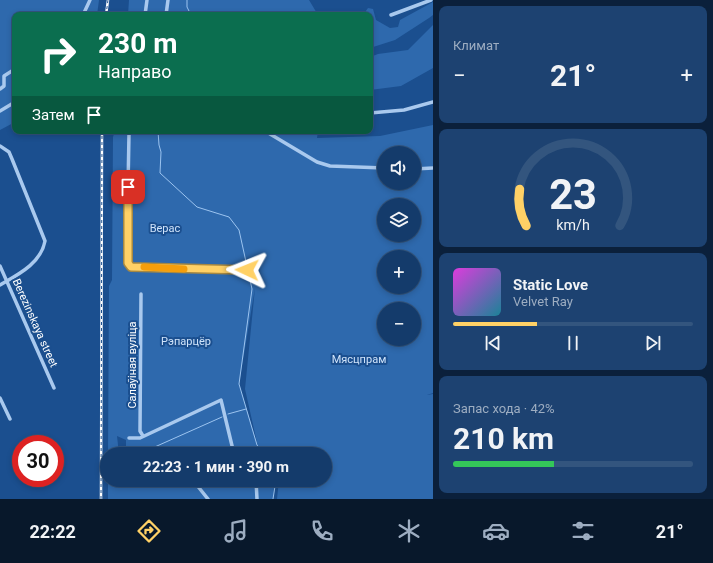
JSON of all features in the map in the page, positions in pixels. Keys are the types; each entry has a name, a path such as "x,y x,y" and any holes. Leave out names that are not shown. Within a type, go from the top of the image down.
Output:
{"street":[{"path":"84,12 90,0"},
{"path":"145,12 147,0"},
{"path":"166,12 168,0"},
{"path":"390,15 431,0"},
{"path":"0,89 4,86 4,76 12,71"},
{"path":"373,113 404,110 433,102"},
{"path":"0,111 12,104"},
{"path":"129,134 128,263 131,267 247,270"},
{"path":"270,134 317,162 330,166 377,168"},
{"path":"0,146 9,152 45,241 44,248 35,262 0,285"},
{"path":"421,169 433,168"},
{"name":"Berezinskaya street","path":"0,266 54,388"},
{"name":"Салаўіная вуліца","path":"141,294 140,431 143,436"},
{"path":"0,398 10,419"},
{"path":"129,438 143,436 221,400 232,447"},
{"path":"198,487 208,499"},
{"path":"256,487 257,499"}],"green space":[{"path":"0,0 99,0 97,12 12,12 12,124 0,130"},
{"path":"129,0 309,0 316,12 128,12"},
{"path":"433,2 433,15 395,40 373,47 373,12 365,12 368,8 373,9 376,20 390,28 398,27 400,20"},
{"path":"433,25 433,68 401,86 373,90 373,56 408,50"},
{"path":"433,125 433,166 421,170 421,146 377,146 377,190 421,190 421,170 433,170 433,393 427,395 433,394 433,499 277,499 278,487 332,487 332,447 258,447 126,447 126,440 117,436 118,447 108,447 109,286 112,280 114,134 318,134 317,138 380,136","holes":["255,288 245,389 258,447 239,384"]},
{"path":"108,487 275,487 273,499 108,499"}],"waterway":[{"path":"187,0 187,7 190,12"},
{"path":"158,134 161,152 160,173 197,207 229,217 239,230 252,289 239,384 259,447"},
{"path":"228,414 246,409"},
{"path":"155,447 222,417"},
{"path":"273,499 275,487"}],"railway":[{"path":"106,12 108,0"},
{"path":"101,499 102,134"}],"slow traffic":[{"path":"144,267 184,269"}],"route":[{"path":"128,187 129,266 247,270"}],"park label":[{"name":"Верас","path":"165,228"},
{"name":"Рэпарцёр","path":"186,341"},
{"name":"Мясцпрам","path":"359,359"}]}
